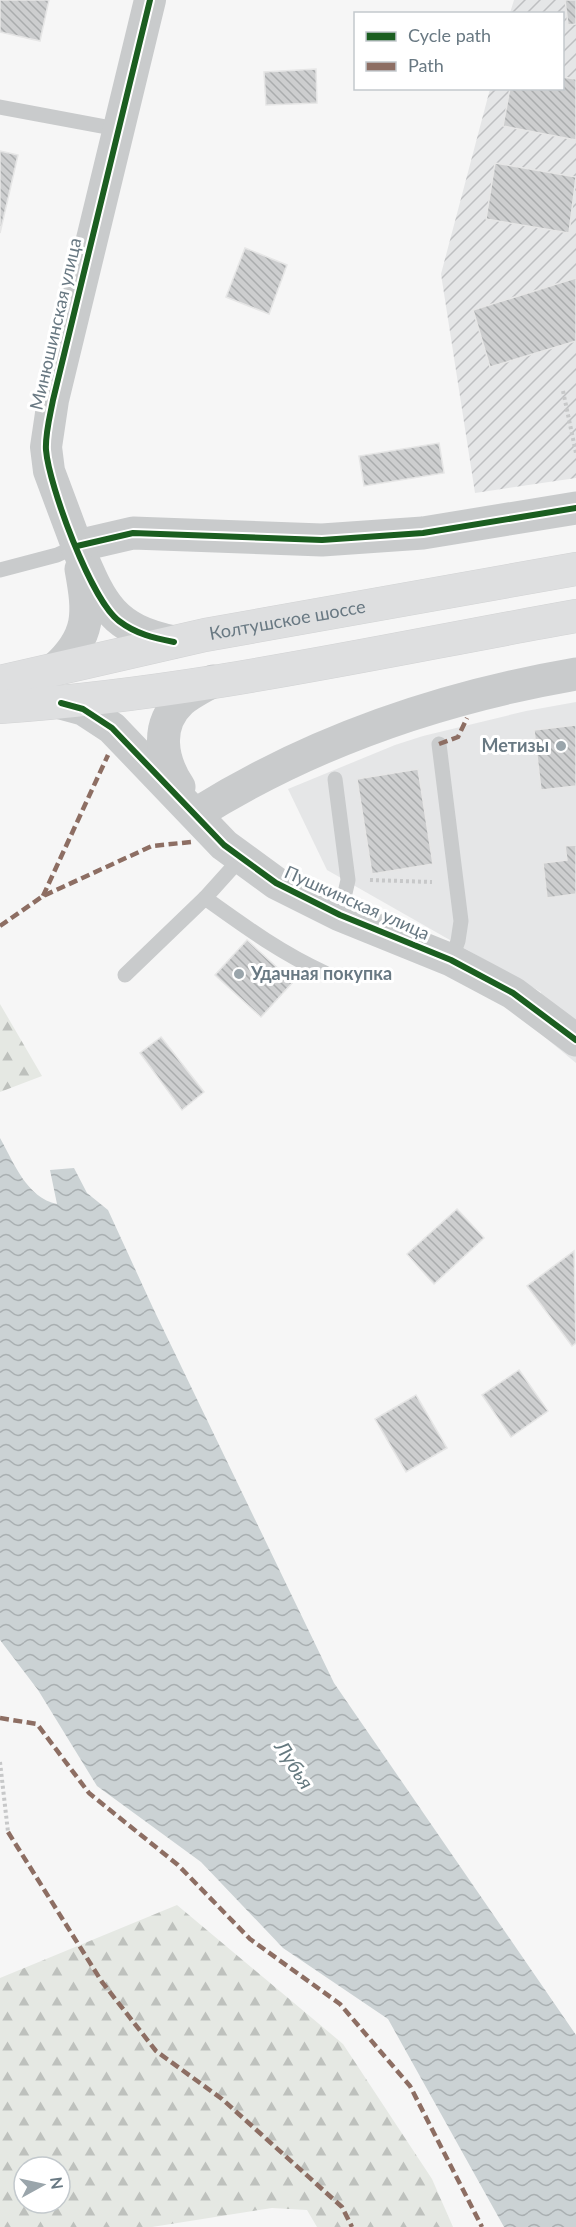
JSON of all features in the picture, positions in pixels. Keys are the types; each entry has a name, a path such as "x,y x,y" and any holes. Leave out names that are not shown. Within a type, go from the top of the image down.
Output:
{"main road":[{"name":"Колтушское шоссе","path":"0,682 190,639 576,569"},
{"path":"0,707 61,703 213,681 576,616"}],"street":[{"name":"Минюшинская улица","path":"150,0 53,400 46,447 49,471 77,546 95,589 117,620 146,636 190,639"},
{"path":"77,546 133,533 322,540 423,533 576,508"},
{"name":"Минюшинская улица","path":"56,668 74,651 85,626 85,591 77,546"},
{"path":"196,814 270,771 389,722 481,695 576,674"},
{"name":"Пушкинская улица","path":"196,814 171,776 163,748 166,721 181,701 213,681"},
{"name":"Пушкинская улица","path":"61,703 83,709 112,728 241,858 276,884 340,915 451,960 513,993 576,1040"}],"lane":[{"path":"0,107 117,129"},
{"path":"0,570 57,555 77,546"},
{"path":"439,744 461,921 458,941 451,960"},
{"path":"335,779 348,880 340,915"},
{"path":"125,975 205,898 241,858"},
{"path":"205,898 296,960 325,973"}],"path":[{"path":"563,391 576,453"},
{"path":"348,880 456,882"},
{"path":"0,1762 9,1832"}],"shaded area":[{"path":"514,0 576,0 576,478 475,493 441,274 490,90 564,90 564,12 510,12"},
{"path":"576,702 576,1063 530,1025 541,992 327,870 288,789 395,745 423,736 526,711"}],"green space":[{"path":"0,1004 42,1076 0,1092"},
{"path":"177,1905 343,2044 432,2179 453,2227 317,2227 307,2210 272,2208 152,2227 0,2227 0,1978"}],"water":[{"name":"Лубья","path":"0,1138 22,1178 37,1195 57,1204 50,1170 74,1168 87,1193 108,1210 334,1683 576,2035 576,2227 504,2227 388,2019 283,1948 201,1862 97,1786 38,1690 0,1640"}],"building":[{"path":"0,0 49,0 40,41 0,32"},
{"path":"565,0 576,0 576,24 568,25"},
{"path":"316,69 317,103 266,105 264,72"},
{"path":"564,77 576,79 576,140 503,126 510,90 564,90"},
{"path":"0,151 18,155 0,233"},
{"path":"495,163 576,177 569,233 486,219"},
{"path":"245,248 287,265 269,314 226,297"},
{"path":"576,278 576,341 490,367 473,310"},
{"path":"439,443 444,473 364,486 359,456"},
{"path":"576,725 576,786 541,790 534,730"},
{"path":"418,769 433,864 372,874 357,779"},
{"path":"576,845 576,894 547,898 543,863 567,860 565,846"},
{"path":"247,940 293,982 261,1017 215,975"},
{"path":"161,1037 204,1092 182,1110 140,1053"},
{"path":"457,1209 484,1238 434,1284 407,1254"},
{"path":"574,1251 576,1343 572,1346 527,1286"},
{"path":"519,1370 548,1411 511,1437 482,1395"},
{"path":"416,1395 447,1448 406,1472 375,1419"}],"marked path":[{"path":"439,744 458,737 467,718"},
{"path":"43,896 108,755"},
{"path":"0,926 43,896 152,846 191,842"},
{"path":"0,1718 37,1724 89,1793 178,1865 250,1939 340,2004 410,2086 482,2227"},
{"path":"8,1832 102,1982 156,2051 222,2099 342,2207 352,2227"}],"cycle path":[{"path":"150,0 53,400 46,450 55,489 73,541 84,567 108,609 119,621 132,629 174,642"},
{"path":"77,546 133,533 322,540 423,533 576,508"},
{"path":"61,703 83,709 112,728 224,845 276,883 340,915 451,960 513,993 576,1040"}],"place":[{"name":"Метизы","path":"561,746"},
{"name":"Удачная покупка","path":"239,974"}]}
